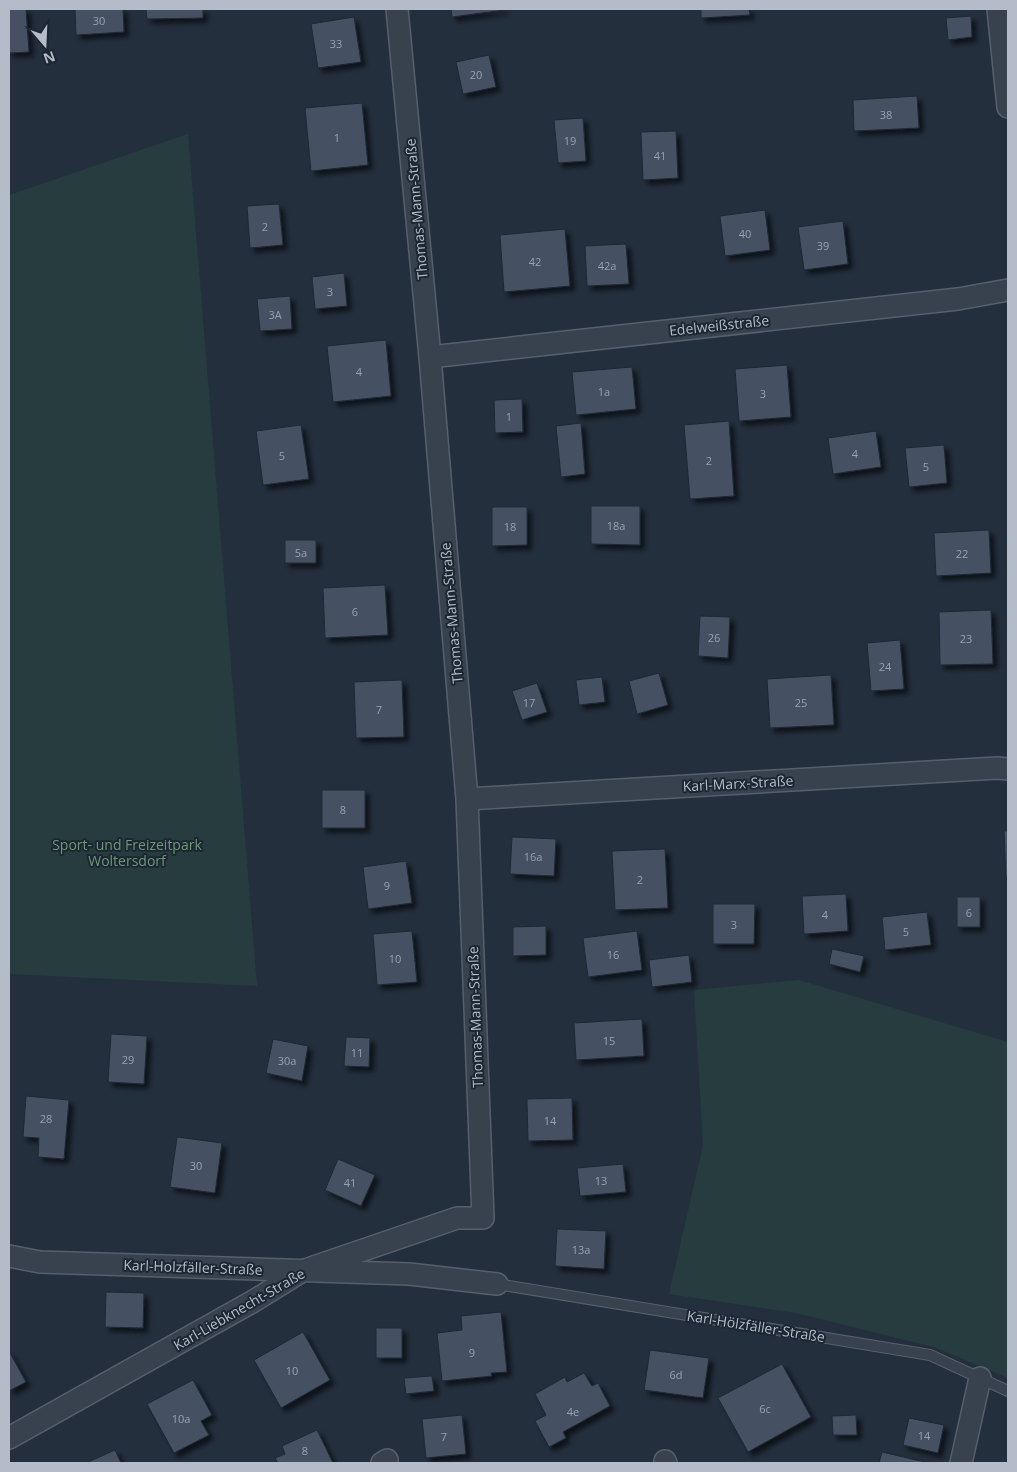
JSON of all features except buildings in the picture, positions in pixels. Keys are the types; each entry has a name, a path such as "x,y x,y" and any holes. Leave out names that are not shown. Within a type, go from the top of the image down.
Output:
{"street":[{"name":"Thomas-Mann-Straße","path":"397,9 430,357 467,800 483,1218"},
{"path":"998,9 1008,107"},
{"name":"Edelweißstraße","path":"430,357 958,299 1008,290"},
{"name":"Karl-Marx-Straße","path":"467,800 997,768 1008,769"},
{"name":"Karl-Liebknecht-Straße","path":"9,1438 252,1302 302,1271 457,1218 483,1218"},
{"name":"Karl-Holzfäller-Straße","path":"9,1256 40,1262 409,1274 497,1284"},
{"path":"961,1463 980,1378"}],"lane":[{"name":"Karl-Hölzfäller-Straße","path":"497,1284 930,1355 1008,1391"}],"green space":[{"name":"Sport- und Freizeitpark Woltersdorf","path":"188,134 257,986 9,974 9,195"},
{"path":"799,980 1008,1042 1008,1378 934,1347 796,1313 669,1294 703,1145 694,990"}]}
